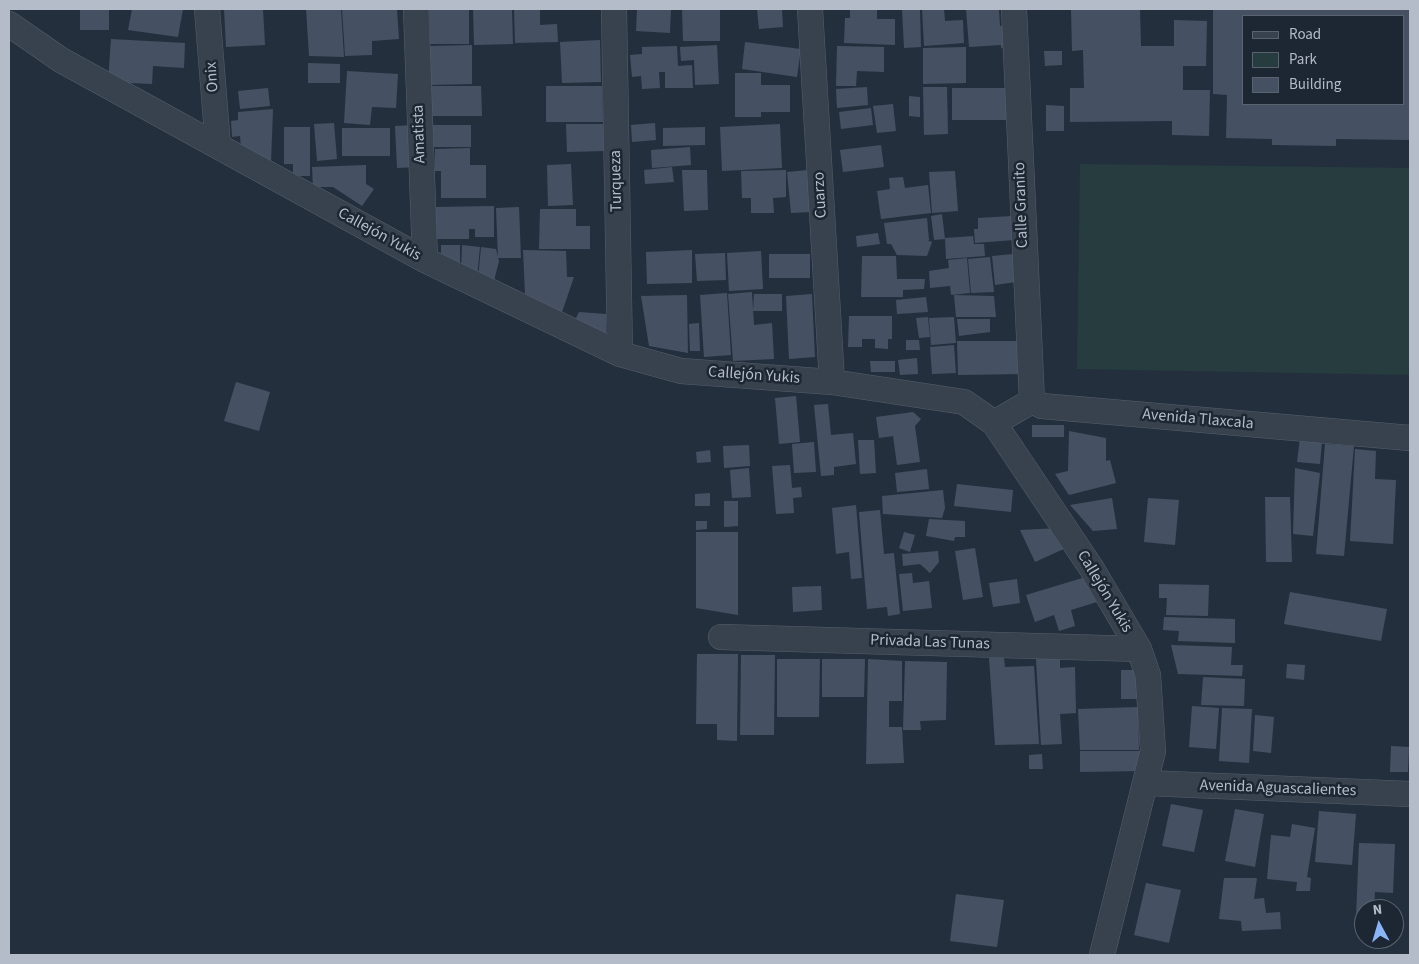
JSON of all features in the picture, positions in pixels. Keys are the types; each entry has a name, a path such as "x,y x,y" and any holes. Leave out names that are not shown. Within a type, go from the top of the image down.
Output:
{"street":[{"name":"Onix","path":"208,9 218,146"},
{"name":"Amatista","path":"416,9 425,260"},
{"name":"Turqueza","path":"614,9 620,354"},
{"name":"Cuarzo","path":"810,9 832,382"},
{"name":"Calle Granito","path":"1014,9 1032,401"},
{"name":"Callejón Yukis","path":"9,24 61,60 425,260 620,354 681,370 832,382 964,402 994,423 1092,569 1138,649 1148,675 1153,751 1102,955"},
{"path":"994,423 1032,401"},
{"name":"Avenida Tlaxcala","path":"1032,401 1042,406 1410,438"},
{"name":"Privada Las Tunas","path":"721,637 1138,649"},
{"name":"Avenida Aguascalientes","path":"1146,783 1410,794"}],"green space":[{"path":"1080,164 1410,168 1410,375 1077,369"}],"building":[{"path":"80,9 109,9 109,30 80,30"},
{"path":"132,9 183,9 178,37 128,30"},
{"path":"224,9 263,9 265,45 226,47"},
{"path":"306,9 341,9 344,57 309,56"},
{"path":"342,9 397,9 399,39 372,41 372,55 345,56"},
{"path":"429,9 469,9 469,44 430,44"},
{"path":"473,9 512,9 513,44 474,45"},
{"path":"514,9 540,9 540,25 557,24 558,42 515,43"},
{"path":"637,9 671,9 670,33 636,31"},
{"path":"682,9 720,9 720,41 683,41"},
{"path":"757,9 782,9 783,27 759,29"},
{"path":"850,9 877,9 877,19 895,19 895,45 844,43 845,18 850,18"},
{"path":"902,9 920,9 921,47 904,48"},
{"path":"922,9 944,9 945,21 963,20 964,43 924,46"},
{"path":"966,9 999,9 1000,26 1009,25 1011,46 1001,48 1001,45 969,47"},
{"path":"1071,9 1140,9 1141,46 1174,46 1174,20 1207,21 1206,66 1183,66 1183,90 1210,90 1209,136 1172,135 1172,121 1070,122 1070,88 1084,88 1083,50 1072,51"},
{"path":"1213,9 1410,10 1410,140 1336,139 1336,146 1272,145 1272,139 1226,138 1227,95 1213,94"},
{"path":"111,39 185,43 184,68 153,66 152,84 108,82"},
{"path":"600,40 601,82 562,83 560,42"},
{"path":"745,42 801,49 797,77 742,69"},
{"path":"472,45 472,84 429,85 428,46"},
{"path":"717,45 719,84 695,85 694,60 681,61 680,47"},
{"path":"677,46 678,66 692,65 693,88 665,88 665,72 659,72 660,88 642,89 641,76 632,77 630,55 642,54 642,47"},
{"path":"837,46 884,47 884,72 857,71 856,86 836,86"},
{"path":"966,47 966,83 923,84 923,48"},
{"path":"1044,51 1062,51 1062,65 1045,66"},
{"path":"308,63 340,64 340,83 308,83"},
{"path":"347,71 398,74 396,108 372,107 370,125 344,123"},
{"path":"735,73 761,73 761,85 790,85 790,112 761,112 761,117 735,117"},
{"path":"431,86 481,86 482,116 431,116"},
{"path":"546,86 602,86 603,122 546,122"},
{"path":"867,87 868,105 837,108 836,89"},
{"path":"923,87 947,87 948,134 924,135"},
{"path":"268,88 270,106 240,109 238,91"},
{"path":"952,88 1012,88 1012,120 952,120"},
{"path":"909,96 920,97 920,117 909,116"},
{"path":"893,104 896,131 877,133 873,106"},
{"path":"1046,105 1064,106 1064,131 1046,131"},
{"path":"871,108 873,125 841,129 839,112"},
{"path":"273,109 271,163 241,147 240,136 232,137 231,121 238,120 238,112"},
{"path":"334,123 337,159 317,161 314,124"},
{"path":"655,123 656,140 632,142 631,125"},
{"path":"566,124 606,124 606,151 567,152"},
{"path":"780,124 782,168 722,171 720,127"},
{"path":"414,125 417,167 397,168 395,126"},
{"path":"428,125 471,125 471,147 428,147"},
{"path":"284,127 310,127 310,176 293,176 293,164 284,164"},
{"path":"705,127 705,145 663,146 663,128"},
{"path":"342,128 390,128 390,156 342,156"},
{"path":"881,145 884,167 843,172 840,150"},
{"path":"690,147 691,165 652,168 651,150"},
{"path":"470,148 470,165 486,165 486,198 441,198 441,171 435,171 435,149"},
{"path":"571,164 573,205 548,206 547,165"},
{"path":"366,165 366,184 374,189 362,206 333,187 313,187 312,167"},
{"path":"672,167 674,182 645,184 644,170"},
{"path":"682,170 707,170 708,210 684,211"},
{"path":"786,170 786,197 773,198 774,213 751,213 751,198 742,198 741,171"},
{"path":"808,170 811,212 791,213 787,172"},
{"path":"955,171 958,211 932,213 929,172"},
{"path":"903,177 905,188 928,185 931,213 881,219 877,191 890,189 889,178"},
{"path":"494,206 494,237 475,237 475,229 469,229 469,239 435,239 435,207"},
{"path":"519,207 521,258 498,258 496,208"},
{"path":"540,209 576,209 576,226 590,226 590,249 539,249"},
{"path":"942,214 945,239 934,240 931,216"},
{"path":"1012,216 1014,240 975,243 974,229 978,229 978,218"},
{"path":"927,218 929,240 927,240 932,242 927,256 897,255 891,244 887,244 884,223"},
{"path":"878,233 880,244 857,247 856,236"},
{"path":"973,236 974,244 984,244 985,256 946,259 945,238"},
{"path":"441,245 460,245 460,266 441,258"},
{"path":"462,245 480,247 477,278 461,272"},
{"path":"481,247 496,249 499,261 493,285 478,279"},
{"path":"523,250 566,251 567,277 574,277 561,315 525,294"},
{"path":"692,250 692,283 647,284 646,252"},
{"path":"761,251 763,289 729,291 727,253"},
{"path":"725,253 726,280 697,281 695,254"},
{"path":"769,254 810,254 810,278 769,278"},
{"path":"1013,254 1016,282 995,285 992,256"},
{"path":"862,256 896,256 897,279 925,279 924,289 903,290 903,297 861,297"},
{"path":"990,257 994,292 971,293 968,259"},
{"path":"967,258 970,293 951,295 950,286 930,288 929,271 949,268 948,260"},
{"path":"752,292 754,325 772,323 774,359 733,361 728,294"},
{"path":"727,293 731,355 704,357 700,295"},
{"path":"754,294 782,294 782,311 753,311"},
{"path":"812,294 815,357 789,359 786,296"},
{"path":"687,295 688,353 649,346 641,296"},
{"path":"954,295 994,296 996,317 956,317"},
{"path":"926,297 928,312 897,314 896,300"},
{"path":"579,312 606,314 606,340 574,322"},
{"path":"849,316 892,316 892,339 888,339 888,349 875,348 875,339 862,339 862,347 848,347"},
{"path":"928,317 930,337 919,338 916,318"},
{"path":"954,317 956,343 931,345 929,318"},
{"path":"957,319 990,319 990,332 959,336"},
{"path":"699,323 700,351 690,351 689,324"},
{"path":"906,340 919,340 920,350 906,350"},
{"path":"957,341 1023,341 1023,374 958,375"},
{"path":"954,345 956,373 932,374 930,347"},
{"path":"917,358 918,374 900,375 898,360"},
{"path":"870,361 895,361 895,372 871,372"},
{"path":"236,382 270,392 259,431 224,421"},
{"path":"796,396 800,442 779,444 775,398"},
{"path":"828,404 831,435 853,433 856,464 834,467 834,475 821,476 814,405"},
{"path":"913,412 921,419 915,426 920,462 897,465 893,436 879,438 876,417"},
{"path":"1032,425 1064,425 1064,437 1032,437"},
{"path":"1069,431 1106,438 1106,461 1110,460 1116,483 1069,495 1055,474 1068,471"},
{"path":"1300,438 1322,441 1320,464 1297,462"},
{"path":"858,440 874,440 876,473 860,474"},
{"path":"814,442 816,472 794,473 792,444"},
{"path":"1325,444 1354,446 1344,556 1316,554"},
{"path":"749,445 750,466 724,468 723,446"},
{"path":"1355,449 1376,451 1375,479 1396,480 1393,544 1350,541"},
{"path":"710,450 711,462 697,463 696,452"},
{"path":"790,465 792,488 801,487 802,497 793,498 794,513 776,514 772,466"},
{"path":"749,468 751,497 732,498 730,470"},
{"path":"1295,468 1320,473 1313,536 1293,534"},
{"path":"927,469 929,489 897,492 895,473"},
{"path":"957,484 1013,490 1011,512 954,506"},
{"path":"943,490 945,508 942,518 883,514 882,496"},
{"path":"710,493 710,506 695,506 695,494"},
{"path":"1265,497 1290,497 1292,562 1266,562"},
{"path":"1112,498 1117,529 1093,531 1070,505"},
{"path":"1148,498 1179,500 1175,545 1144,542"},
{"path":"724,501 738,501 738,526 724,527"},
{"path":"856,505 862,578 851,579 849,552 836,554 832,508"},
{"path":"880,510 884,554 894,553 900,614 888,616 887,607 867,609 859,512"},
{"path":"929,519 965,521 965,537 955,537 954,541 926,536"},
{"path":"696,521 707,521 707,529 696,530"},
{"path":"1059,528 1068,547 1035,562 1020,530"},
{"path":"696,532 738,532 738,615 696,608"},
{"path":"904,532 915,535 910,552 899,548"},
{"path":"975,548 983,597 963,600 955,551"},
{"path":"938,551 939,562 930,573 920,564 903,566 902,554"},
{"path":"912,573 913,583 929,581 932,608 903,611 899,574"},
{"path":"1089,576 1097,602 1071,610 1075,626 1059,631 1054,615 1035,622 1026,595"},
{"path":"1017,579 1020,603 993,607 989,583"},
{"path":"1159,584 1209,585 1208,616 1166,615 1167,598 1159,598"},
{"path":"821,586 822,610 793,612 792,587"},
{"path":"1290,592 1387,609 1381,641 1284,624"},
{"path":"1164,617 1235,619 1235,643 1178,641 1179,631 1163,630"},
{"path":"1171,645 1232,647 1231,665 1243,665 1242,676 1178,674"},
{"path":"697,654 738,654 737,741 717,740 717,724 696,724"},
{"path":"741,655 775,655 774,735 740,735"},
{"path":"989,658 1004,658 1005,667 1034,666 1039,744 995,745"},
{"path":"777,659 820,659 819,717 777,717"},
{"path":"822,659 865,659 864,697 822,697"},
{"path":"868,659 902,661 902,701 889,701 889,727 902,727 904,763 866,764"},
{"path":"1036,659 1060,659 1060,668 1075,667 1076,713 1060,714 1062,744 1041,745"},
{"path":"905,661 947,662 946,720 920,721 921,730 903,730"},
{"path":"1287,664 1305,665 1304,680 1286,678"},
{"path":"1121,670 1138,670 1139,699 1121,699"},
{"path":"1203,677 1245,679 1244,706 1201,705"},
{"path":"1192,706 1219,708 1216,749 1189,747"},
{"path":"1138,707 1139,750 1080,750 1078,709"},
{"path":"1222,708 1252,709 1249,763 1219,761"},
{"path":"1255,715 1274,717 1271,753 1253,751"},
{"path":"1391,746 1409,747 1408,772 1390,772"},
{"path":"1080,751 1140,751 1140,771 1080,772"},
{"path":"1042,754 1043,769 1029,769 1029,755"},
{"path":"1171,804 1203,810 1194,852 1162,846"},
{"path":"1235,809 1264,814 1255,867 1225,861"},
{"path":"1319,811 1356,814 1352,865 1315,862"},
{"path":"1292,824 1315,828 1307,877 1311,878 1310,891 1296,891 1297,882 1267,879 1271,835 1290,837"},
{"path":"1359,843 1395,844 1393,893 1375,892 1375,899 1357,899"},
{"path":"1224,878 1257,878 1254,899 1264,898 1266,913 1280,912 1281,929 1242,931 1241,921 1219,919"},
{"path":"1146,883 1181,890 1169,943 1134,935"},
{"path":"956,894 1004,900 997,947 950,941"}]}
